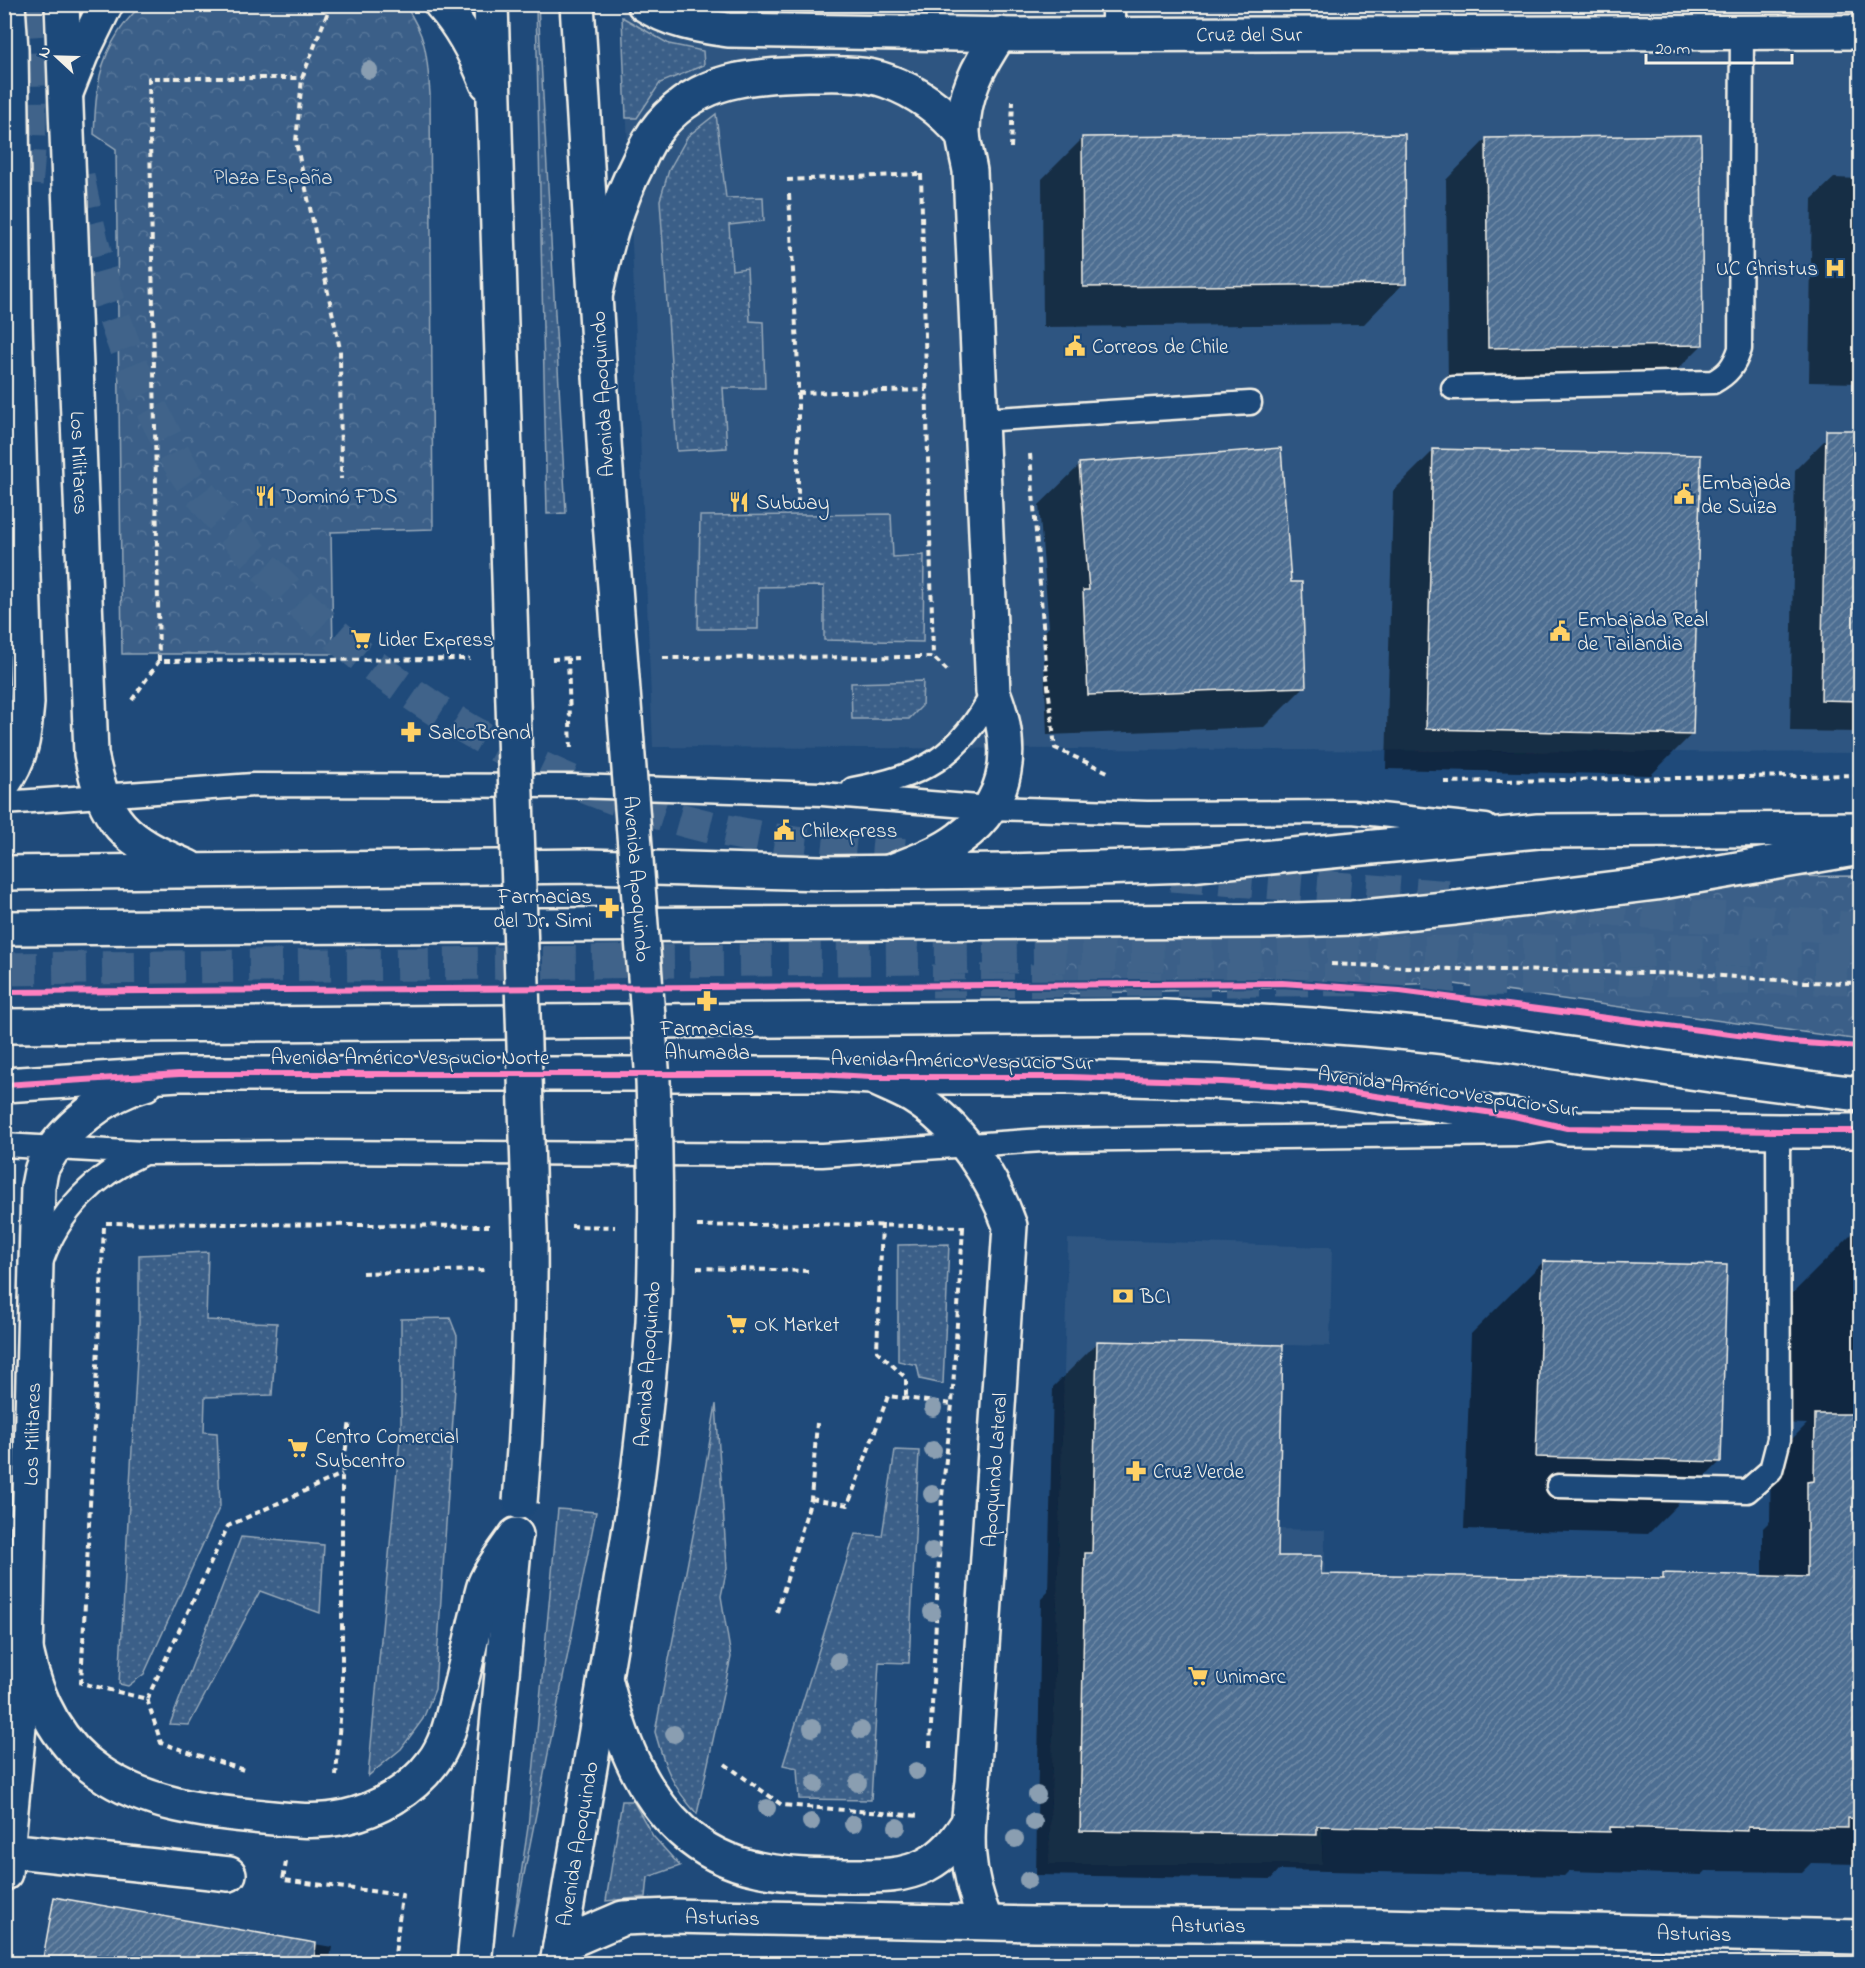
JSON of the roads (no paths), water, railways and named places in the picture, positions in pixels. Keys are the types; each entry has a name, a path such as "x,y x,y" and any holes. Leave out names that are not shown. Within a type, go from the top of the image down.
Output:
{"main road":[{"path":"4,783 15,766 21,750 27,703 8,4"},
{"name":"Los Militares","path":"62,4 91,754 102,797 112,817 142,845 195,870"},
{"path":"66,93 81,55 106,4"},
{"path":"441,4 468,41 494,99"},
{"path":"474,1964 520,1502 527,1421 531,1326 530,1232 491,4"},
{"name":"Avenida Apoquindo","path":"559,1954 634,1504 646,1414 653,1323 656,1158 653,1081 605,457 578,4"},
{"name":"Cruz del Sur","path":"644,4 671,18 697,26 728,30 1000,34 1113,19 1742,32 1860,32"},
{"path":"887,873 926,857 961,838 977,824 990,808 1000,787 1005,765 1006,742 1002,716 993,693 970,171 963,135 968,96 980,63 1000,34"},
{"path":"596,292 607,240 624,190 649,141 660,124 675,110 692,97 712,87 748,77 862,75 906,88 927,100 947,116 963,135"},
{"path":"4,873 588,866 821,873 1093,869 1188,865 1538,831 1860,830"},
{"path":"4,928 1266,921 1352,918 1455,908 1656,883 1860,848"},
{"name":"Avenida Américo Vespucio Sur","path":"341,1022 1164,1017 1331,1026 1485,1042 1758,1082 1860,1094"},
{"name":"Avenida Américo Vespucio Norte","path":"4,1026 341,1022"},
{"name":"Los Militares","path":"6,1861 27,1650 38,1186 43,1166 54,1148 92,1109 128,1089 179,1074"},
{"name":"Avenida Américo Vespucio Norte","path":"4,1086 179,1074 816,1074"},
{"name":"Avenida Américo Vespucio Sur","path":"816,1074 871,1077 1070,1077 1222,1082 1320,1088 1514,1116 1567,1128 1860,1131"},
{"name":"Apoquindo Lateral","path":"871,1077 911,1096 940,1118 985,1171 1000,1199 1010,1226 974,1770 967,1824 967,1853 972,1882 986,1922"},
{"path":"27,1650 32,1678 43,1705 57,1729 74,1751 98,1772 125,1788 164,1801 244,1816 310,1821 345,1817 396,1796 432,1763 449,1731 486,1581 516,1535"},
{"path":"605,1678 615,1719 628,1752 644,1784 662,1810 697,1843 739,1865 767,1872 796,1875 902,1874 925,1866 942,1855 956,1841 967,1824"},
{"path":"6,1861 229,1874"},
{"name":"Asturias","path":"559,1954 623,1918 662,1916 1392,1926 1860,1937"}],"lane":[{"path":"1453,388 1713,382 1725,376 1735,364 1740,349 1742,32"},
{"path":"980,420 1250,403"},
{"path":"822,794 888,783 917,772 942,757 963,739 980,717 993,693"},
{"path":"4,803 253,785 572,786 822,794 990,808 1147,813 1352,812 1538,831"},
{"name":"Avenida Américo Vespucio Sur","path":"143,1153 822,1155 1043,1140 1520,1134 1567,1128"},
{"path":"1558,1486 1747,1491 1771,1470 1779,1439 1778,1131"},
{"path":"4,1146 143,1153"},
{"name":"Los Militares","path":"34,1284 50,1239 65,1213 97,1182 120,1164 143,1153"}],"tunnel":[{"path":"25,4 30,99 25,194"},
{"path":"78,176 92,242 122,339 148,401 182,468 207,502 254,556 299,602 347,645 398,684 451,719 507,751 625,802 686,821 748,835 841,849 934,857"},
{"path":"1171,875 1464,898"},
{"path":"1545,904 1860,929"},
{"path":"4,969 1513,951 1860,950"},
{"path":"932,981 1860,978"}],"place":[{"name":"UC Christus","path":"1835,268"},
{"name":"Correos de Chile","path":"1075,346"},
{"name":"Embajada de Suiza","path":"1684,494"},
{"name":"Dominó FDS","path":"265,496"},
{"name":"Subway","path":"739,502"},
{"name":"Embajada Real de Tailandia","path":"1560,631"},
{"name":"Lider Express","path":"361,639"},
{"name":"SalcoBrand","path":"411,732"},
{"name":"Chilexpress","path":"784,830"},
{"name":"Farmacias del Dr. Simi","path":"609,908"},
{"name":"Farmacias Ahumada","path":"707,1001"},
{"name":"BCI","path":"1123,1296"},
{"name":"OK Market","path":"737,1324"},
{"name":"Centro Comercial Subcentro","path":"298,1448"},
{"name":"Cruz Verde","path":"1136,1471"},
{"name":"Unimarc","path":"1198,1676"}],"park label":[{"name":"Plaza España","path":"273,177"}]}
